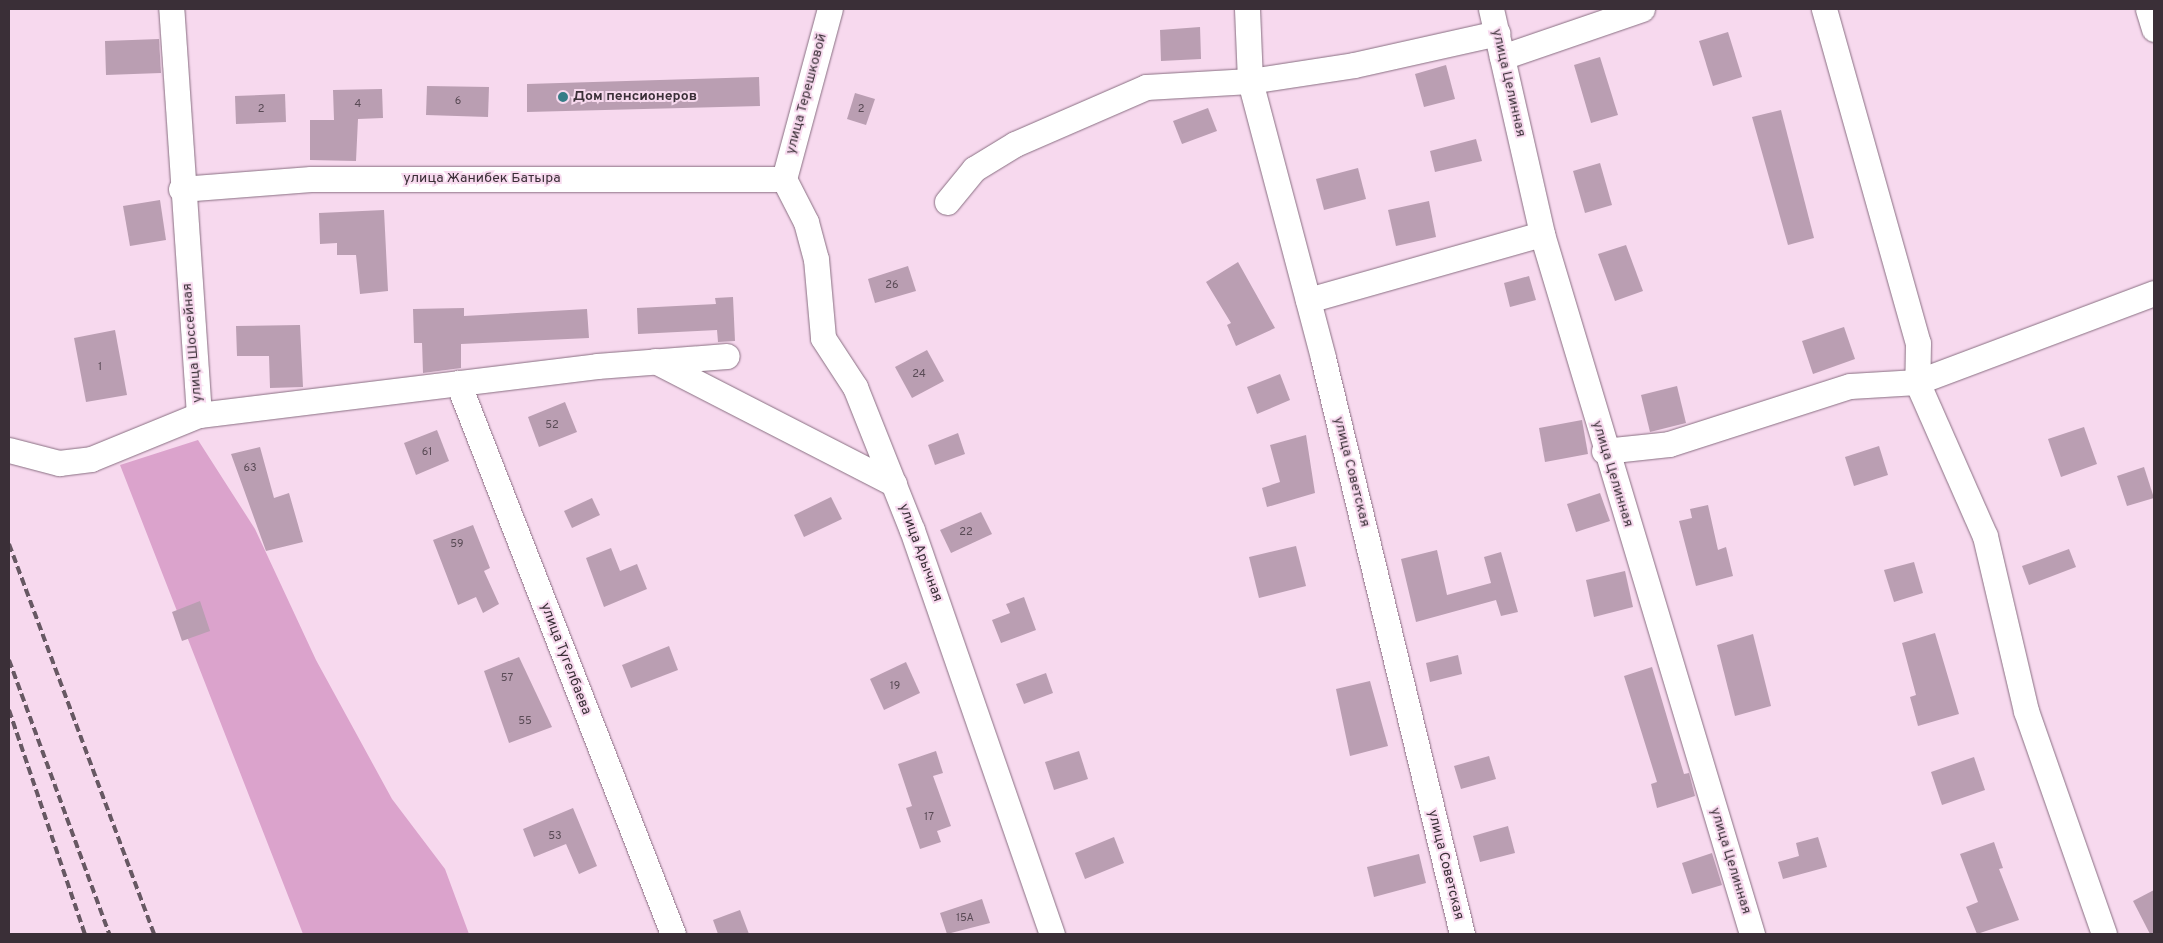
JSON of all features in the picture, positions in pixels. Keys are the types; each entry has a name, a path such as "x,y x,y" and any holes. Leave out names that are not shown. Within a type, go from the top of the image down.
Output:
{"street":[{"name":"улица Шоссейная","path":"9,450 59,464 91,459 199,415 181,189 171,9"},
{"name":"улица Терешковой","path":"784,179 830,9"},
{"name":"улица Советская","path":"1247,9 1250,81 1308,300 1462,934"},
{"name":"улица Целинная","path":"1491,9 1542,234 1604,451 1752,934"},
{"path":"1502,57 1642,9"},
{"path":"1824,9 1918,343 1917,382 1985,536 2026,711 2104,934"},
{"path":"2148,9 2154,29"},
{"path":"947,202 974,169 1015,144 1146,87 1250,81 1354,64 1497,33"},
{"name":"улица Жанибек Батыра","path":"181,189 311,179 784,179"},
{"name":"улица Арычная","path":"784,179 806,222 816,259 823,338 855,387 894,484 1052,934"},
{"path":"1308,300 1542,234"},
{"path":"1604,451 1669,444 1850,386 1917,382 2154,293"},
{"path":"199,415 458,383 655,361 727,356"},
{"path":"655,361 894,484"},
{"name":"улица Тугелбаева","path":"458,383 673,934"}],"shaded area":[{"path":"198,440 255,529 316,660 392,799 445,869 469,934 303,934 120,465"}],"building":[{"path":"1200,27 1201,59 1161,61 1160,30"},
{"path":"1728,32 1742,77 1713,86 1699,41"},
{"path":"159,39 161,73 106,75 105,41"},
{"path":"1600,57 1618,115 1591,123 1574,65"},
{"path":"1446,65 1455,99 1424,107 1415,74"},
{"path":"759,77 760,106 527,112 527,84"},
{"path":"427,86 489,87 488,117 426,115"},
{"path":"382,89 383,118 358,119 356,161 310,160 310,120 334,120 333,90"},
{"path":"855,93 875,99 866,125 847,119"},
{"path":"285,94 286,122 236,124 235,96"},
{"path":"1208,108 1217,131 1182,144 1173,121"},
{"path":"1781,110 1814,238 1788,245 1752,117"},
{"path":"1476,139 1482,161 1435,172 1430,151"},
{"path":"1600,163 1612,205 1585,213 1573,171"},
{"path":"1358,168 1366,199 1324,210 1316,179"},
{"path":"160,200 166,240 130,246 123,206"},
{"path":"1429,201 1436,237 1396,246 1388,210"},
{"path":"384,210 388,291 360,294 356,255 337,255 337,243 320,244 319,213"},
{"path":"1626,245 1643,291 1615,301 1598,254"},
{"path":"1238,262 1275,328 1236,346 1227,325 1231,323 1206,282"},
{"path":"908,266 916,291 875,303 868,279"},
{"path":"1529,276 1536,300 1510,307 1504,283"},
{"path":"733,297 735,341 718,342 717,330 638,334 637,308 716,304 715,298"},
{"path":"464,308 464,316 587,309 589,338 461,344 461,368 423,373 422,343 414,343 413,309"},
{"path":"300,325 303,387 270,388 269,356 237,356 236,326"},
{"path":"1844,327 1855,359 1813,374 1802,341"},
{"path":"115,330 127,395 86,402 74,338"},
{"path":"927,350 944,381 912,398 895,367"},
{"path":"1280,374 1290,400 1257,414 1247,387"},
{"path":"1677,386 1686,423 1650,432 1641,395"},
{"path":"565,402 577,432 539,447 528,417"},
{"path":"1582,420 1588,454 1545,462 1539,428"},
{"path":"2084,427 2097,464 2061,477 2048,439"},
{"path":"437,430 449,461 416,475 404,443"},
{"path":"958,433 965,454 935,465 928,445"},
{"path":"1306,435 1315,493 1267,507 1262,488 1280,482 1270,445"},
{"path":"1879,446 1888,475 1854,486 1845,457"},
{"path":"260,447 274,498 289,493 303,542 266,551 231,454"},
{"path":"2144,467 2154,498 2127,506 2117,476"},
{"path":"1600,493 1610,521 1576,532 1567,504"},
{"path":"831,497 842,519 804,537 794,515"},
{"path":"592,498 600,515 572,528 564,511"},
{"path":"1708,505 1718,550 1726,547 1733,576 1696,586 1679,521 1692,518 1690,509"},
{"path":"981,512 992,534 951,553 940,530"},
{"path":"473,525 490,568 484,571 499,604 483,613 476,597 458,605 433,540"},
{"path":"1296,546 1306,586 1259,598 1249,557"},
{"path":"611,548 620,571 637,564 647,589 604,607 586,558"},
{"path":"2069,549 2076,567 2029,585 2022,566"},
{"path":"1437,550 1447,595 1491,583 1484,557 1501,552 1518,612 1501,616 1496,600 1416,622 1401,559"},
{"path":"1914,562 1923,593 1894,602 1884,570"},
{"path":"1625,571 1633,607 1594,617 1586,580"},
{"path":"1024,597 1036,630 1001,643 992,620 1010,613 1006,604"},
{"path":"200,601 210,631 182,641 172,612"},
{"path":"1935,633 1959,714 1918,726 1910,697 1916,695 1902,643"},
{"path":"1753,634 1771,706 1735,716 1717,645"},
{"path":"669,646 678,670 631,688 622,665"},
{"path":"1458,655 1462,674 1430,682 1426,663"},
{"path":"519,657 552,727 509,743 484,671"},
{"path":"906,662 920,693 884,710 870,679"},
{"path":"1652,667 1684,774 1689,773 1695,796 1657,808 1651,784 1657,782 1624,676"},
{"path":"1046,673 1053,693 1024,704 1016,684"},
{"path":"1370,681 1388,746 1350,756 1336,689"},
{"path":"936,751 943,773 933,776 951,826 937,831 941,842 920,849 906,808 912,806 898,764"},
{"path":"1079,751 1088,779 1054,790 1045,762"},
{"path":"1489,756 1496,779 1461,789 1454,766"},
{"path":"1974,757 1985,790 1942,805 1931,772"},
{"path":"573,808 597,866 579,874 566,844 534,857 523,829"},
{"path":"1508,826 1515,853 1480,862 1473,836"},
{"path":"1114,837 1124,863 1085,879 1075,853"},
{"path":"1818,837 1827,867 1783,879 1778,862 1799,856 1796,843"},
{"path":"1994,842 2003,868 1999,869 2019,920 1977,934 1966,907 1978,902 1960,854"},
{"path":"1712,853 1722,885 1692,894 1682,863"},
{"path":"1419,854 1426,883 1374,897 1367,867"},
{"path":"2154,890 2154,934 2150,934 2133,901"},
{"path":"982,899 990,923 947,934 940,913"},
{"path":"740,910 749,934 718,934 713,920"}],"railway":[{"path":"9,544 154,934"},
{"path":"9,660 109,934"},
{"path":"9,710 85,934"}],"place":[{"name":"Дом пенсионеров","path":"563,97"}]}
